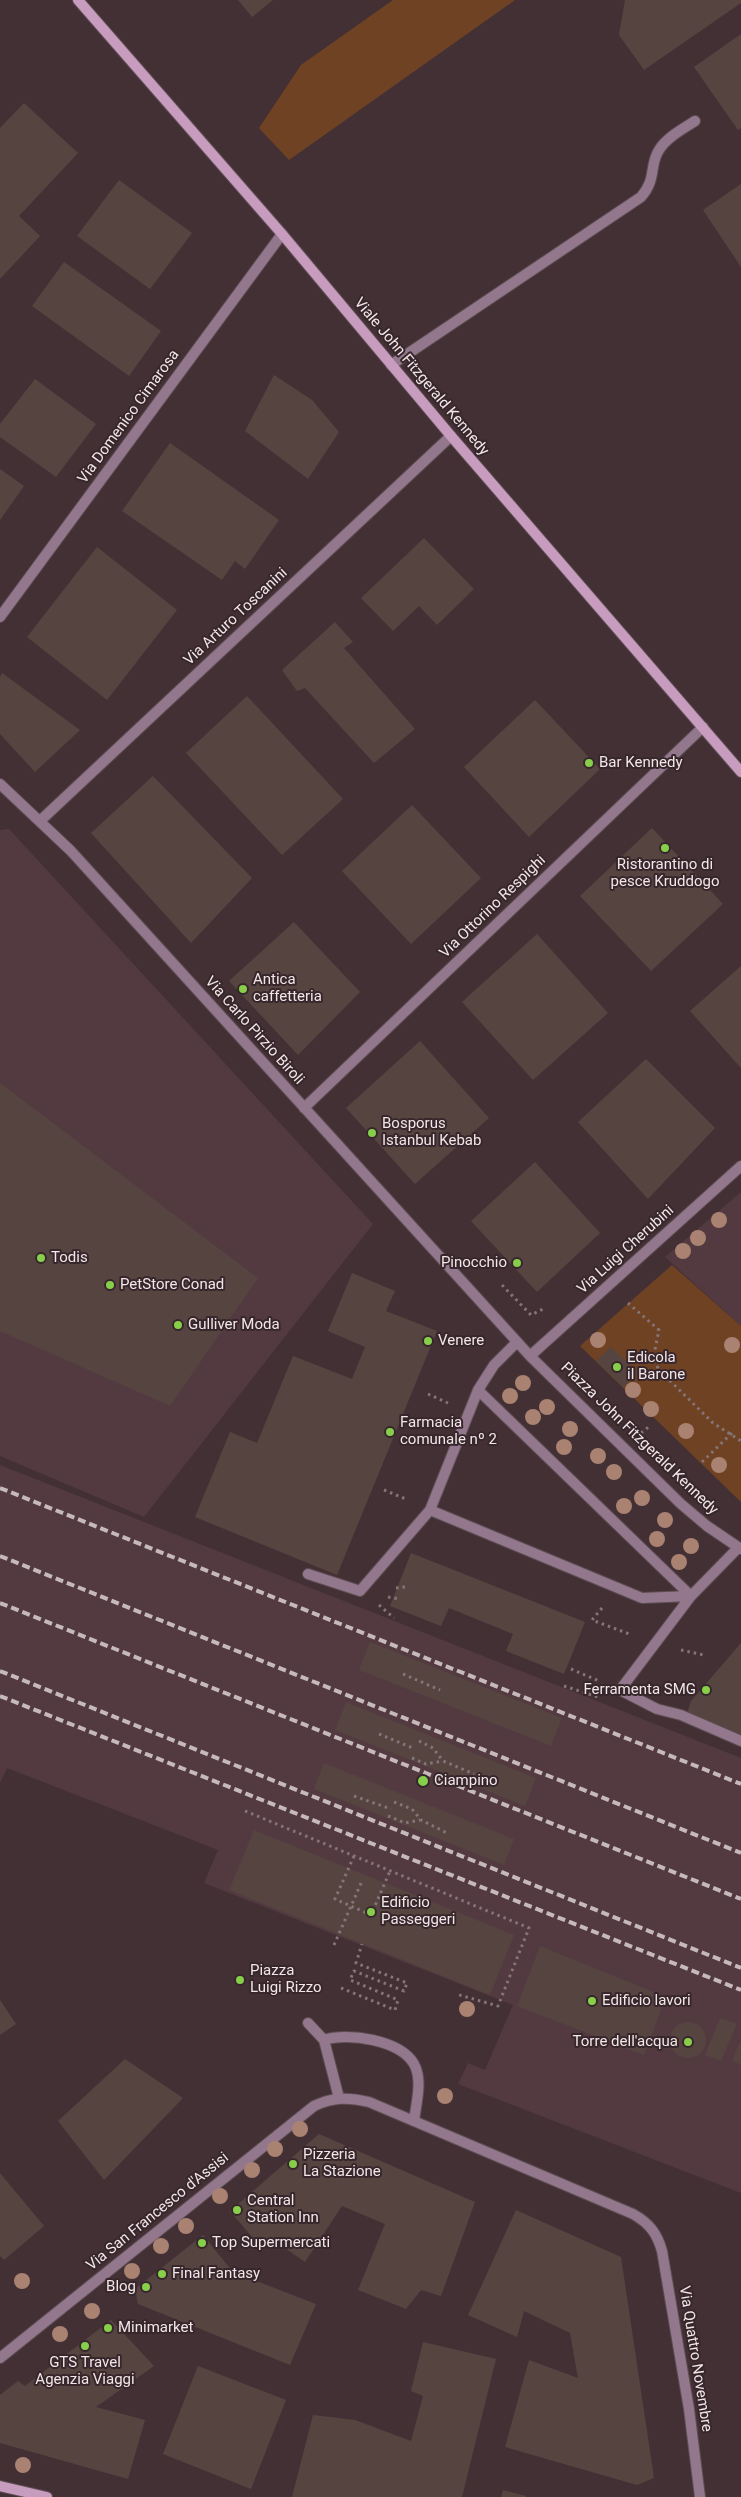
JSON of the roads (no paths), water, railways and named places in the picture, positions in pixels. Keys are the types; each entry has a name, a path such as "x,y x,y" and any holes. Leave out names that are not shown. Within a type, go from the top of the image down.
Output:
{"street":[{"name":"Viale John Fitzgerald Kennedy","path":"78,0 282,234 451,436 741,772"},
{"path":"391,365 641,197 648,190 653,178 658,150 696,121"},
{"name":"Via Domenico Cimarosa","path":"0,617 282,234"},
{"name":"Via Arturo Toscanini","path":"41,820 451,436"},
{"name":"Via Ottorino Respighi","path":"304,1108 702,727"},
{"name":"Via Carlo Pirzio Biroli","path":"0,784 41,820 481,1303"},
{"name":"Via Luigi Cherubini","path":"530,1356 741,1166"},
{"name":"Piazza John Fitzgerald Kennedy","path":"481,1303 530,1356 681,1504 706,1526 740,1549 691,1596 620,1690 657,1709 681,1714 741,1741"},
{"path":"308,1574 360,1590 430,1510 478,1390 494,1365 518,1342"},
{"path":"478,1390 691,1596"},
{"path":"430,1510 642,1598 691,1596"},
{"path":"308,2023 324,2040 338,2098 369,2102 414,2121 418,2075 414,2063 406,2055 394,2048 351,2036 337,2036 324,2040"},
{"name":"Via San Francesco d'Assisi","path":"0,2358 308,2111 326,2100 338,2098"},
{"name":"Via Quattro Novembre","path":"414,2121 633,2214 644,2220 652,2229 662,2251 689,2409 700,2497"},
{"path":"0,2486 47,2497"}],"railway":[{"path":"0,1488 741,1784"},
{"path":"0,1556 741,1853"},
{"path":"0,1603 741,1899"},
{"path":"0,1671 741,1968"},
{"path":"0,1696 741,1990"}],"place":[{"name":"Bar Kennedy","path":"589,763"},
{"name":"Ristorantino di pesce Kruddogo","path":"665,848"},
{"name":"Antica caffetteria","path":"243,989"},
{"name":"Bosporus Istanbul Kebab","path":"372,1133"},
{"name":"Todis","path":"41,1258"},
{"name":"Pinocchio","path":"517,1263"},
{"name":"PetStore Conad","path":"110,1285"},
{"name":"Gulliver Moda","path":"178,1325"},
{"name":"Venere","path":"428,1341"},
{"name":"Edicola il Barone","path":"617,1367"},
{"name":"Farmacia comunale nº 2","path":"390,1432"},
{"name":"Ferramenta SMG","path":"706,1690"},
{"name":"Ciampino","path":"423,1781"},
{"name":"Edificio Passeggeri","path":"371,1912"},
{"name":"Piazza Luigi Rizzo","path":"240,1980"},
{"name":"Edificio lavori","path":"592,2001"},
{"name":"Torre dell'acqua","path":"688,2042"},
{"name":"Pizzeria La Stazione","path":"293,2164"},
{"name":"Central Station Inn","path":"237,2210"},
{"name":"Top Supermercati","path":"202,2243"},
{"name":"Final Fantasy","path":"162,2274"},
{"name":"Blog","path":"146,2287"},
{"name":"Minimarket","path":"108,2328"},
{"name":"GTS Travel Agenzia Viaggi","path":"85,2346"}]}
